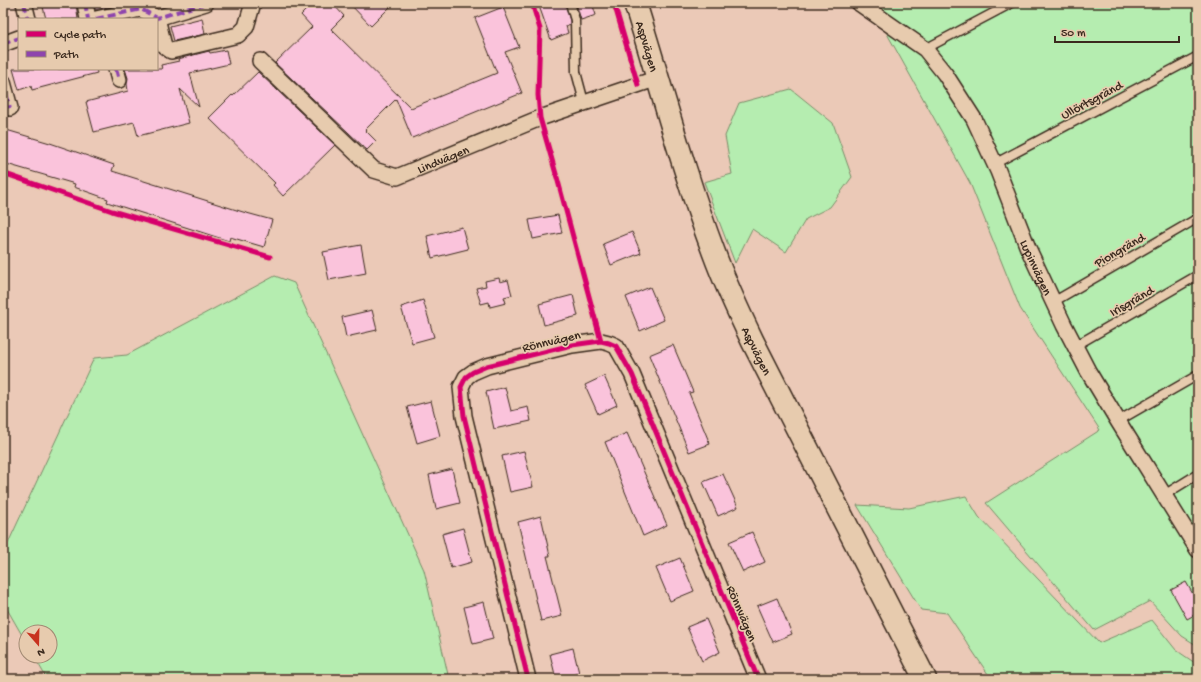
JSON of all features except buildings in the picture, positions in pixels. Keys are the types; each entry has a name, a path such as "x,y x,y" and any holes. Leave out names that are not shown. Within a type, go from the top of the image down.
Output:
{"street":[{"path":"24,3 28,18"},
{"path":"85,3 88,18"},
{"path":"102,18 141,9 157,18 206,3"},
{"path":"158,22 164,46 171,51 238,35 246,27 254,3"},
{"name":"Aspvägen","path":"635,3 682,158 714,253 727,285 753,342 925,679"},
{"name":"Lupinvägen","path":"860,3 925,49 945,74 974,120 994,164 1028,248 1053,302 1088,371 1198,550"},
{"path":"3,44 18,38"},
{"name":"Lindvägen","path":"260,61 374,170 397,177 540,118 658,78"},
{"path":"3,82 10,108"},
{"name":"Rönnvägen","path":"528,679 464,416 461,387 466,377 487,366 572,345 601,341 616,346 632,374 758,679"}],"lane":[{"path":"570,3 575,20 576,72 584,102"},
{"path":"925,49 1012,3"},
{"name":"Ullörtsgränd","path":"994,164 1198,56"},
{"name":"Piongränd","path":"1053,302 1198,218"},
{"name":"Irisgränd","path":"1075,346 1198,274"},
{"path":"1118,421 1198,374"},
{"path":"1164,495 1198,474"}],"green space":[{"path":"870,3 1198,3 1198,646 1182,636 1150,601 1094,630 986,503 1100,430 1020,308 970,183"},
{"path":"791,89 833,123 852,177 830,207 806,219 786,252 752,229 735,263 704,182 732,174 725,136 739,103"},
{"path":"275,276 294,283 424,570 449,679 47,679 39,664 58,664 58,624 18,624 18,628 3,602 3,554 94,358 127,355"},
{"path":"966,496 979,517 1099,643 1152,620 1176,650 1198,665 1198,679 989,679 990,677 947,613 921,610 857,505 909,508"}],"marked path":[{"path":"24,3 28,18"},
{"path":"85,3 88,18"},
{"path":"157,18 206,3"},
{"path":"100,18 141,9 157,18"},
{"path":"3,44 18,38"},
{"path":"116,70 119,80"},
{"path":"3,82 10,108"}],"cycle path":[{"path":"532,3 540,29 538,95 540,118 601,341"},
{"path":"614,3 638,85"},
{"path":"3,173 112,211 270,257"},
{"path":"528,679 464,416 461,387 466,377 487,366 572,345 601,341 616,346 632,374 758,679"}]}
